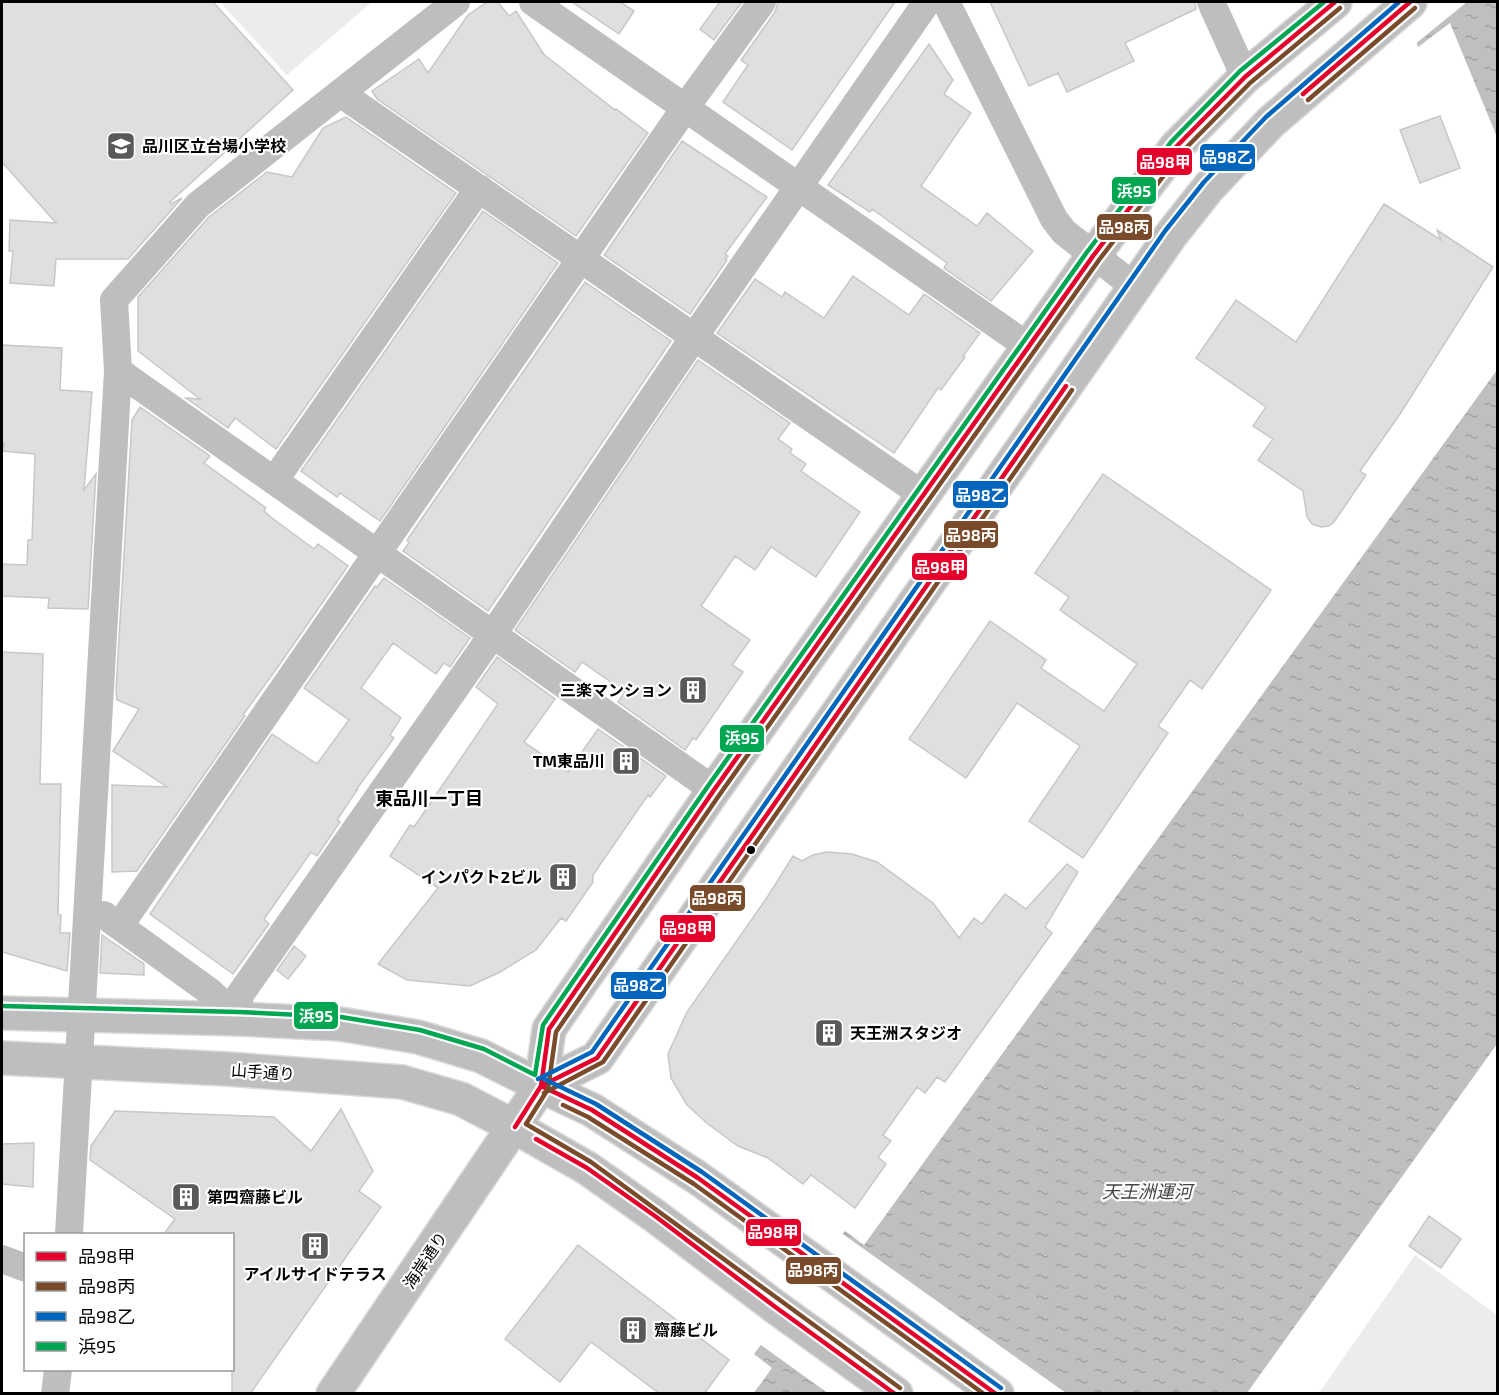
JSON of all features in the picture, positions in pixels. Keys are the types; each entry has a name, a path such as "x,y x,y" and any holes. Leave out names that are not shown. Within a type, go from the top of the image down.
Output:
{"main road":[{"path":"541,1086 549,1029 714,790 1093,256 1176,147 1245,77 1335,2"},
{"path":"541,1086 597,1058 1171,235 1209,187 1271,122 1408,3"},
{"path":"2,1013 340,1024 418,1037 481,1056 592,1110 698,1178 997,1394"},
{"name":"山手通り","path":"2,1058 402,1082 461,1099 516,1127"},
{"name":"海岸通り","path":"333,1394 516,1127 541,1086"},
{"path":"516,1127 597,1175 896,1394"}],"street":[{"path":"69,1233 118,371 114,300 198,205 456,2"},
{"path":"533,2 1029,347"},
{"path":"120,925 376,552 685,108 762,2"},
{"path":"239,1019 239,996 493,634 694,337 927,2"},
{"path":"946,2 1054,219 1064,232 1135,287"},
{"path":"1211,2 1245,77"},
{"path":"340,93 923,495"},
{"path":"274,481 479,189"},
{"path":"118,371 714,790"},
{"path":"87,903 209,991 239,1019"},
{"path":"2,1259 24,1267"},
{"path":"55,1394 58,1371"}],"shaded area":[{"path":"220,2 372,2 287,75"},
{"path":"1415,1255 1497,1315 1497,1393 1319,1393"}],"water":[{"path":"1402,2 1497,2 1497,137 1450,23 1418,47"},
{"name":"天王洲運河","path":"1497,370 1497,1044 1247,1393 753,1394 772,1368 754,1354 845,1231 864,1245"}],"pier":[{"path":"1399,2 1467,2 1414,45"},
{"path":"840,1232 1066,1393 829,1394 758,1343"}],"building":[{"name":"品川区立台場小学校","path":"2,2 213,2 293,90 170,202 171,204 182,198 128,259 56,259 54,286 10,283 13,251 9,251 10,220 56,223 2,162"},
{"path":"487,2 498,2 509,16 516,11 542,53 648,133 576,236 377,99 372,91 419,59 428,73 468,15"},
{"path":"572,2 620,2 634,11 619,34"},
{"path":"720,2 742,2 714,40 700,29"},
{"path":"778,2 895,2 792,150 723,102 748,65 741,60 775,12"},
{"path":"990,2 1195,2 1196,9 1125,43 1134,61 1067,92 1058,73 1029,86"},
{"path":"929,44 953,80 944,94 971,113 921,186 977,226 987,213 1033,251 991,301 944,268 947,263 872,209 870,212 828,185"},
{"path":"1440,116 1460,168 1420,183 1400,130"},
{"path":"346,117 456,193 276,449 235,418 228,428 186,398 200,399 138,351 138,297 209,217 267,172 292,177 323,128"},
{"path":"682,141 767,197 725,254 728,256 725,259 727,260 690,314 604,255"},
{"path":"1384,204 1441,240 1437,230 1493,267 1400,414 1360,471 1366,475 1334,522 1329,526 1321,527 1312,524 1307,517 1303,491 1258,460 1273,439 1253,426 1266,407 1196,358 1236,300 1296,342"},
{"path":"483,211 558,263 380,521 340,493 337,497 301,471"},
{"path":"853,276 909,315 924,294 980,333 941,390 938,388 894,453 717,333 755,279 782,297 785,292 824,318"},
{"path":"585,282 671,341 488,611 403,551 409,543 407,540"},
{"path":"2,345 62,348 60,390 92,392 84,490 96,474 88,609 48,608 49,598 2,596 2,564 27,565 28,540 32,540 35,454 3,451"},
{"path":"698,360 790,423 778,439 792,449 790,453 806,464 801,471 860,512 816,577 771,547 755,570 735,556 701,606 750,640 732,665 743,672 696,740 693,738 685,750 618,702 625,692 582,662 575,672 515,630"},
{"path":"140,407 210,456 204,463 266,508 264,511 272,518 314,549 318,544 348,566 137,871 112,872 112,785 167,787 113,751 139,709 117,700 116,690 132,420"},
{"path":"1103,474 1271,590 1202,689 1190,680 1158,726 1168,733 1083,858 1029,821 1080,746 1017,703 966,778 909,739 990,621 1046,660 1041,668 1104,711 1137,664 1060,610 1069,597 1035,573"},
{"path":"384,578 470,638 450,667 444,663 436,674 393,643 361,688 401,718 390,735 394,738 356,790 337,820 340,822 317,856 311,852 264,919 269,924 233,974 150,914 272,734 317,764 349,720 304,688 375,586 377,587"},
{"path":"2,652 43,654 40,784 61,784 58,914 61,915 60,933 70,933 67,971 2,952"},
{"path":"497,657 555,699 524,742 568,772 598,729 666,776 650,797 648,795 593,875 593,882 566,921 561,918 536,950 500,972 470,986 407,980 378,964 438,888 390,856 410,825 414,827 498,704 476,687"},
{"name":"天王洲スタジオ","path":"826,852 852,854 877,862 933,903 959,938 974,918 982,924 1005,894 1026,909 1067,864 1078,872 1045,927 1052,933 945,1082 937,1077 925,1093 917,1087 883,1135 891,1141 878,1157 886,1164 855,1208 811,1175 803,1184 768,1158 738,1146 708,1124 687,1105 671,1078 668,1054 687,1012 768,896 793,856 802,861"},
{"path":"102,935 144,964 144,975 100,973"},
{"path":"294,946 306,956 288,979 277,970"},
{"path":"341,1109 373,1171 359,1191 381,1207 250,1394 232,1394 234,1233 165,1233 175,1219 90,1160 91,1146 115,1111 274,1117 311,1151"},
{"path":"34,1143 33,1187 2,1184 2,1144"},
{"path":"1429,1216 1461,1239 1441,1268 1409,1246"},
{"name":"齋藤ビル","path":"578,1245 729,1360 704,1394 660,1394 591,1342 560,1382 505,1339"}],"transit line":[{"name":"浜95","path":"2,1006 341,1017 420,1030 484,1049 535,1075 543,1025 708,786 1087,252 1171,142 1240,71 1324,2"},
{"name":"品98甲","path":"515,1127 541,1086 549,1029 714,790 1093,256 1176,147 1245,77 1335,2"},
{"name":"品98乙","path":"538,1079 592,1052 1165,231 1204,182 1266,117 1399,2"},
{"name":"品98甲","path":"1303,94 1410,2"},
{"name":"品98丙","path":"900,1388 591,1162 526,1124 548,1089 556,1032 720,794 1099,260 1182,152 1250,83 1340,8"},
{"name":"品98丙","path":"1308,100 1415,8"},
{"name":"品98甲","path":"541,1086 597,1058 1066,386"},
{"name":"品98丙","path":"544,1093 603,1062 1072,390"},
{"name":"品98乙","path":"544,1079 596,1104 702,1172 1001,1388"},
{"name":"品98甲","path":"541,1086 592,1110 698,1178 996,1394"},
{"name":"品98丙","path":"563,1105 588,1117 694,1184 984,1394"},
{"name":"品98甲","path":"536,1139 587,1168 655,1216 895,1394"}],"place":[{"name":"品川区立台場小学校","path":"121,146"},
{"name":"三楽マンション","path":"693,690"},
{"name":"TM東品川","path":"626,761"},
{"name":"インパクト2ビル","path":"563,877"},
{"name":"天王洲スタジオ","path":"829,1033"},
{"name":"第四齋藤ビル","path":"186,1197"},
{"name":"アイルサイドテラス","path":"315,1246"},
{"name":"齋藤ビル","path":"633,1330"}],"district":[{"name":"東品川一丁目","path":"429,799"}]}
